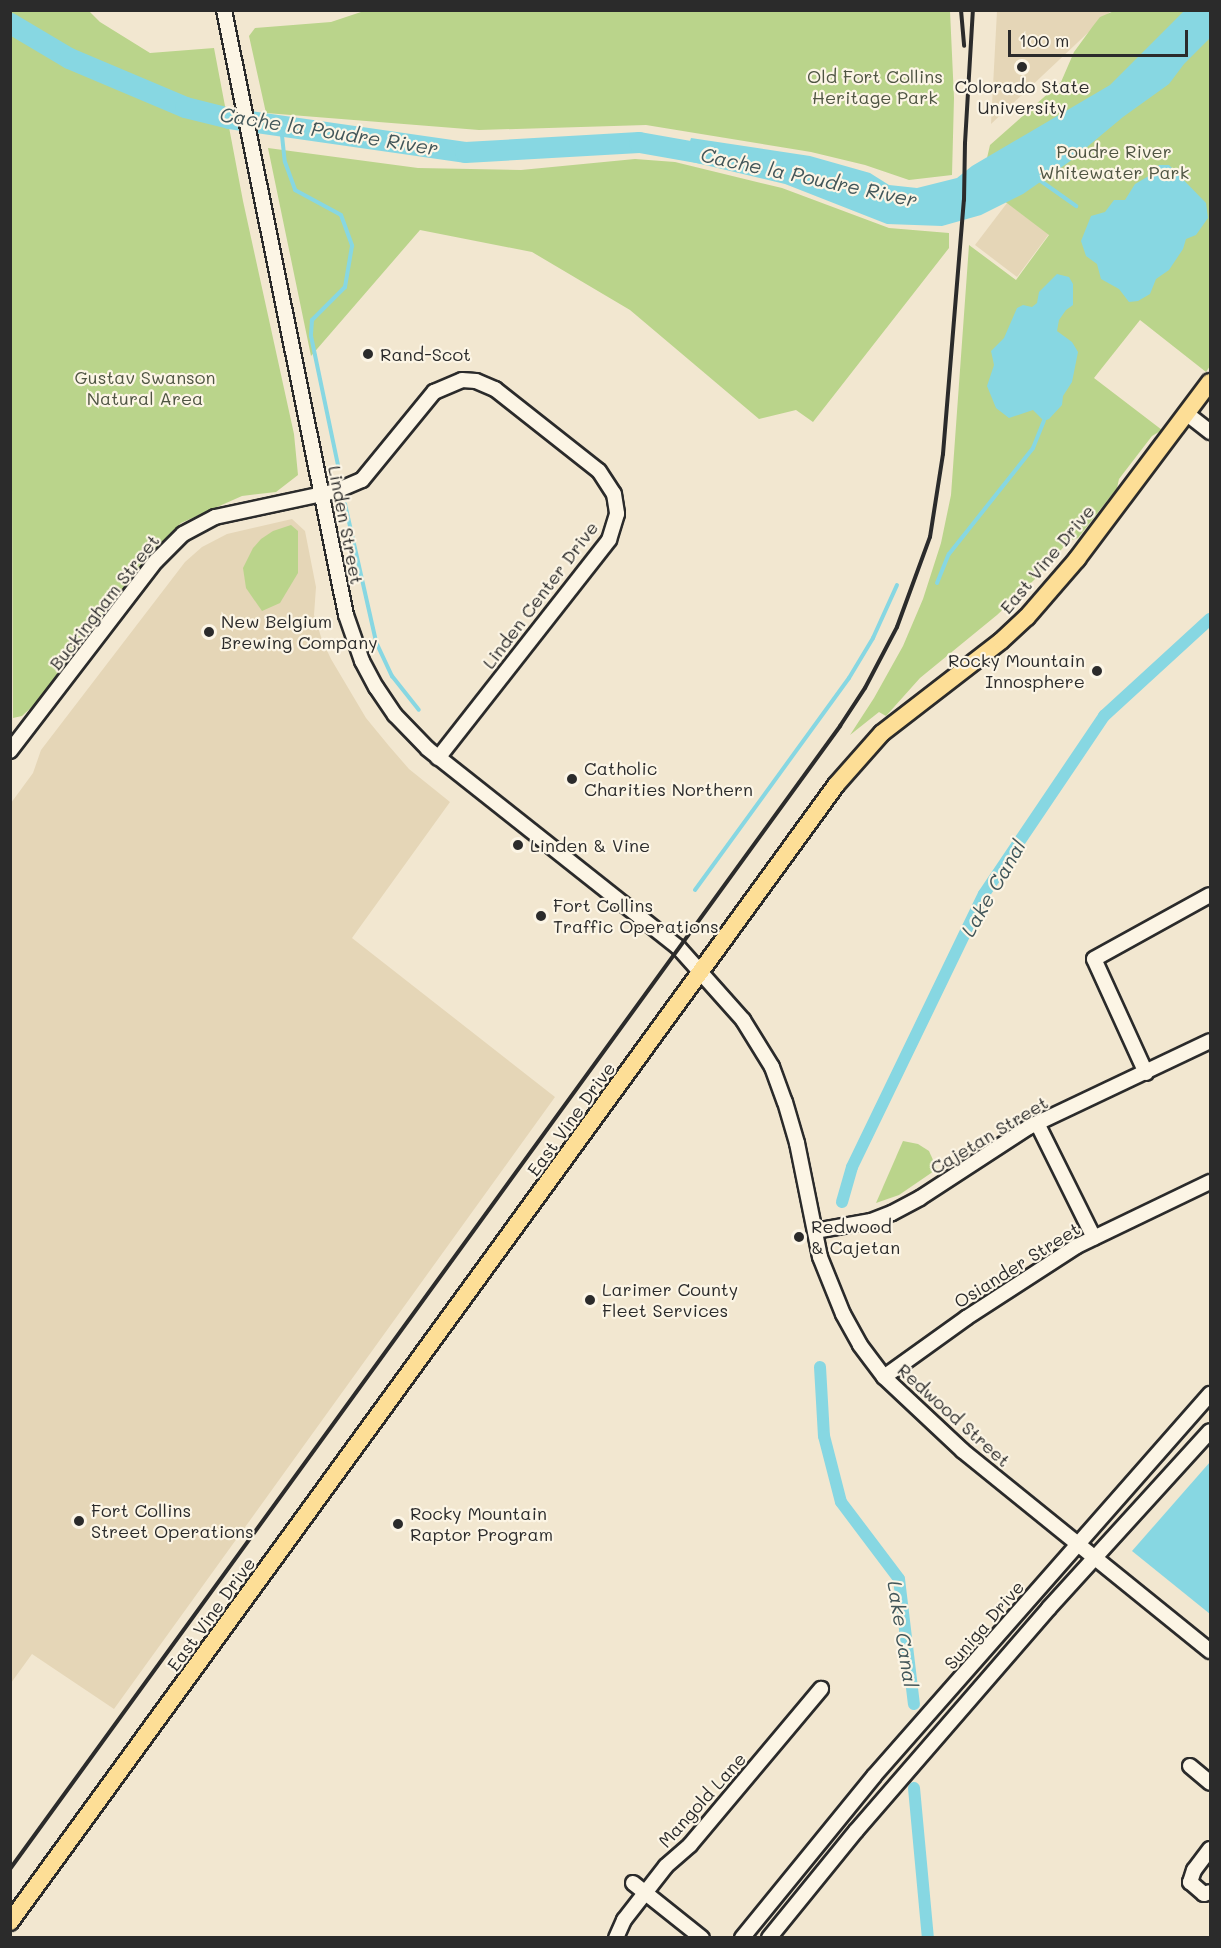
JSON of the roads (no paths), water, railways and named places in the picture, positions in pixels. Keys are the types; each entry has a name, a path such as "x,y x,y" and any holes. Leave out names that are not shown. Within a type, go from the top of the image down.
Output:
{"main road":[{"name":"East Vine Drive","path":"10,1922 836,785 862,753 904,715 1001,641 1027,617 1077,559 1210,382"}],"street":[{"name":"Linden Street","path":"224,10 346,615 362,661 394,715 438,759 678,947 701,972"},
{"name":"Linden Center Drive","path":"321,494 346,489 362,480 434,392 462,380 476,381 495,389 599,471 614,494 617,514 609,540 438,759"},
{"path":"1186,413 1210,432"},
{"name":"Buckingham Street","path":"10,751 15,735 156,561 183,534 215,517 321,494"},
{"path":"1146,1073 1094,959 1210,895"},
{"name":"Redwood Street","path":"701,972 743,1020 772,1066 796,1143 820,1257 843,1314 860,1345 884,1377 963,1451 1210,1651"},
{"name":"Cajetan Street","path":"815,1231 871,1221 892,1213 1037,1123 1210,1041"},
{"path":"1037,1123 1094,1238"},
{"name":"Osiander Street","path":"884,1377 975,1312 1077,1246 1210,1182"},
{"name":"Suniga Drive","path":"742,1938 874,1776 1210,1394"},
{"name":"Suniga Drive","path":"769,1938 1049,1608 1210,1431"},
{"name":"Mangold Lane","path":"616,1938 624,1920 666,1866 690,1845 821,1689"},
{"path":"1190,1766 1210,1783"},
{"path":"1209,1855 1194,1870 1190,1882 1204,1894 1210,1892"},
{"path":"633,1883 702,1938"}],"water":[{"path":"1184,11 1210,11 1210,38 1184,64 1169,84 1123,117 1069,162 1023,194 981,215 942,226 887,224 785,184 684,160 691,138 810,156 870,173 889,185 917,188 957,178 972,166 1110,85"},
{"path":"1159,165 1169,165 1206,203 1208,218 1196,235 1186,239 1183,249 1169,270 1156,279 1150,294 1138,301 1129,302 1119,289 1101,279 1097,264 1086,256 1081,241 1091,216 1105,212 1114,200 1125,200 1135,184 1154,173"},
{"path":"1057,274 1069,277 1073,284 1073,305 1059,320 1057,331 1072,342 1078,352 1072,382 1063,396 1062,405 1049,419 1044,421 1033,410 1009,418 996,408 987,386 994,365 991,351 1004,338 1017,308 1023,305 1032,307 1037,303 1039,292"},
{"path":"1210,1462 1210,1614 1132,1551"}],"waterway":[{"name":"Cache la Poudre River","path":"10,23 69,58 185,107 229,118 465,152 639,142 713,155"},
{"path":"281,126 285,162 295,190 341,215 352,246 345,287 312,320 311,336 338,465"},
{"path":"1038,179 1076,206"},
{"path":"937,583 949,554 1033,448 1044,421"},
{"path":"345,504 376,642 392,676 419,710"},
{"path":"695,890 849,678 873,638 897,585"},
{"name":"Lake Canal","path":"842,1202 852,1167 984,894 1104,716 1210,619"},
{"name":"Lake Canal","path":"820,1367 824,1436 841,1502 899,1579 914,1704"},
{"name":"Lake Canal","path":"914,1788 928,1938"}],"railway":[{"path":"961,10 964,46"},
{"path":"10,1869 840,726 865,688 897,627 930,537 943,454 964,200 973,10"}],"place":[{"name":"Colorado State University","path":"1022,67"},
{"name":"Rand-Scot","path":"368,354"},
{"name":"New Belgium Brewing Company","path":"209,632"},
{"name":"Rocky Mountain Innosphere","path":"1097,671"},
{"name":"Catholic Charities Northern","path":"572,779"},
{"name":"Linden & Vine","path":"518,845"},
{"name":"Fort Collins Traffic Operations","path":"541,916"},
{"name":"Redwood & Cajetan","path":"799,1237"},
{"name":"Larimer County Fleet Services","path":"590,1300"},
{"name":"Fort Collins Street Operations","path":"79,1521"},
{"name":"Rocky Mountain Raptor Program","path":"398,1524"}],"park label":[{"name":"Old Fort Collins Heritage Park","path":"875,88"},
{"name":"Poudre River Whitewater Park","path":"1114,162"},
{"name":"Gustav Swanson Natural Area","path":"145,388"}]}
